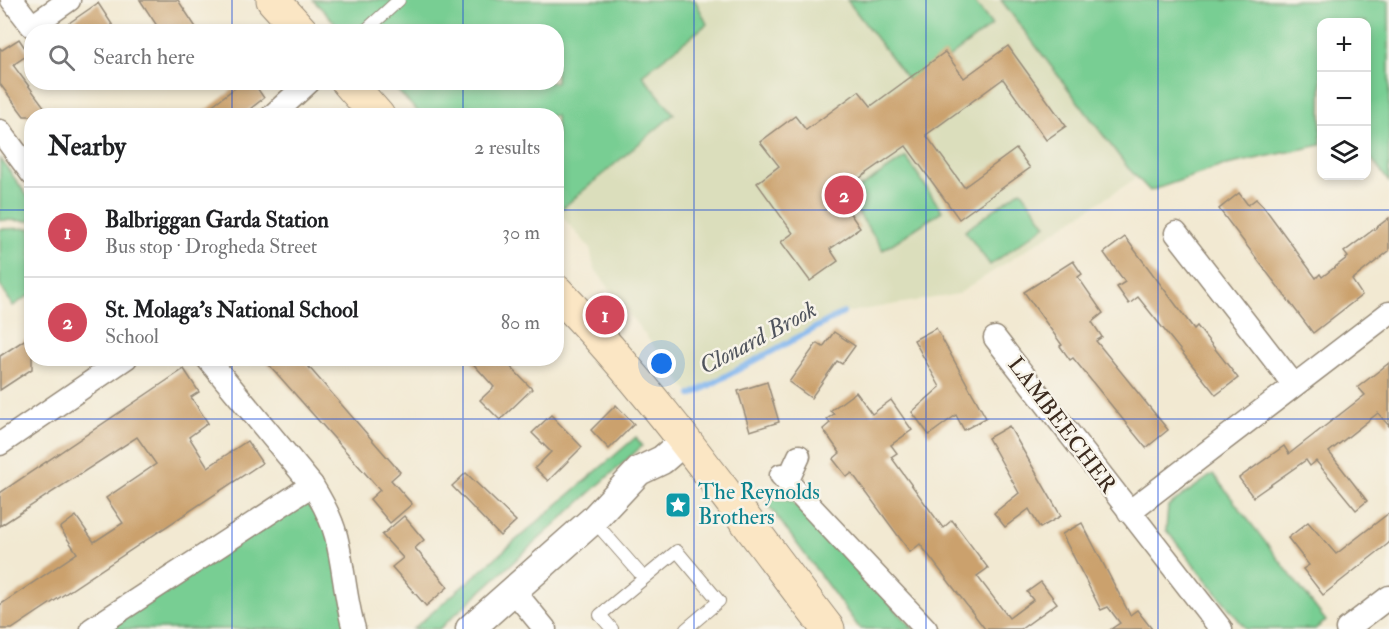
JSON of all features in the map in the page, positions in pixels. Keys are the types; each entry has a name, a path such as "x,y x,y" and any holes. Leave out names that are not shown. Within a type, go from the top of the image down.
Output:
{"main road":[{"path":"273,0 295,24"},
{"path":"355,90 371,108"},
{"path":"564,299 606,343 828,629"}],"street":[{"path":"12,0 30,24"},
{"path":"35,24 69,0"},
{"path":"281,108 300,90"},
{"path":"0,131 24,163"},
{"path":"1176,234 1294,386"},
{"name":"LAMBEECHER","path":"1129,512 1389,313"},
{"name":"LAMBEECHER","path":"995,338 1221,629"},
{"path":"0,444 114,366"},
{"path":"214,366 312,485 326,508 336,535 346,600 354,629"},
{"path":"470,629 593,520 639,471 662,460 684,441"},
{"path":"799,456 784,479 926,629"},
{"path":"92,629 312,485"},
{"path":"513,590 545,629"},
{"path":"1347,629 1389,597"}],"lane":[{"path":"373,24 399,0"},
{"path":"593,520 644,578"},
{"path":"612,629 600,615 677,551 719,601 686,629"}],"shaded area":[{"path":"695,0 1000,0 1135,179 958,294 843,313 691,395 594,268 590,248 564,219 564,207 674,114 642,75 707,24"}],"green space":[{"path":"313,0 695,0 707,24 642,75 674,114 564,207 564,108 414,108 397,90 564,90 564,24 336,24"},
{"path":"847,0 973,0 992,25 912,85"},
{"path":"1001,0 1389,0 1389,182 1371,158 1371,18 1317,18 1317,146 1222,166 1150,191 1128,168"},
{"path":"906,157 942,211 883,250 847,196"},
{"path":"0,158 24,191 24,221 0,220"},
{"path":"1021,190 1046,225 990,265 965,231"},
{"path":"24,228 24,299 13,306 0,285 0,229"},
{"path":"636,437 642,446 439,629 413,629"},
{"path":"1213,474 1326,621 1315,629 1246,629 1166,530 1168,506"},
{"path":"772,499 792,501 914,629 860,629 766,502"},
{"path":"305,502 336,535 354,629 103,629"}],"building":[{"path":"140,0 178,0 194,24 156,24"},
{"path":"98,3 112,24 68,24"},
{"path":"19,39 24,46 24,57 13,65 24,80 24,90 32,90 45,108 24,108 24,116 0,84 0,48 2,50"},
{"path":"1008,46 1066,126 1046,140 1003,79 926,135 964,187 1016,149 1030,168 959,219 906,146 837,194 860,228 830,249 838,261 810,281 781,242 793,233 757,183 779,166 760,142 795,116 806,130 859,91 871,106 945,52 964,78"},
{"path":"232,90 258,90 264,98 251,108 209,108"},
{"path":"1239,193 1248,205 1256,199 1264,207 1316,278 1320,274 1322,277 1348,257 1344,252 1389,218 1389,251 1352,280 1362,295 1313,333 1219,209"},
{"path":"1125,237 1194,329 1197,326 1238,378 1216,395 1138,297 1129,304 1117,287 1125,282 1104,253"},
{"path":"1073,261 1082,274 1078,277 1103,313 1092,322 1102,337 1096,341 1168,430 1146,448 1073,358 1070,360 1024,292"},
{"path":"936,328 986,418 964,430 956,415 929,435 912,412 940,387 914,340"},
{"path":"834,332 855,346 842,364 837,361 811,398 789,382 817,343 823,347"},
{"path":"24,340 24,366 32,366 32,369 0,390 0,356"},
{"path":"1389,363 1389,426 1378,413 1329,452 1367,501 1356,510 1316,461 1310,466 1306,460 1253,497 1239,478 1284,446 1289,454 1365,395 1358,387"},
{"path":"270,366 308,366 400,472 391,480 412,504 390,523 370,499 380,490"},
{"path":"475,366 510,366 532,389 500,420 480,400 494,387"},
{"path":"184,369 199,392 191,397 208,423 189,437 208,467 247,441 262,463 12,629 0,629 0,605 77,553 60,528 76,516 94,542 123,523 106,498 156,464 137,437 0,526 0,493"},
{"path":"767,382 779,422 750,431 738,391"},
{"path":"856,392 872,414 891,400 912,430 891,445 897,453 891,457 943,528 952,520 988,568 977,576 1009,618 1033,600 1027,592 1041,582 1057,603 1021,629 985,629 920,544 910,552 852,473 847,477 833,459 840,453 823,429 830,423 827,419 834,414 830,411"},
{"path":"616,405 634,424 609,449 591,430"},
{"path":"551,415 582,447 548,481 535,468 551,452 532,433"},
{"path":"1009,426 1061,516 1040,528 1029,509 1005,527 994,513 1019,493 988,438"},
{"path":"466,473 516,521 500,536 452,486"},
{"path":"1389,513 1389,543 1323,595 1303,569 1309,565 1288,538 1308,522 1336,554"},
{"path":"404,516 424,540 415,548 448,587 426,606 392,567 403,558 382,535"},
{"path":"1082,523 1130,615 1137,610 1152,629 1111,629 1120,623 1108,607 1101,610 1062,534"}],"waterway":[{"name":"Clonard Brook","path":"691,395 843,313"}],"place":[{"name":"St. Molaga's National School","path":"844,195"},
{"name":"Balbriggan Garda Station","path":"605,315"},
{"name":"The Reynolds Brothers","path":"678,505"}]}
